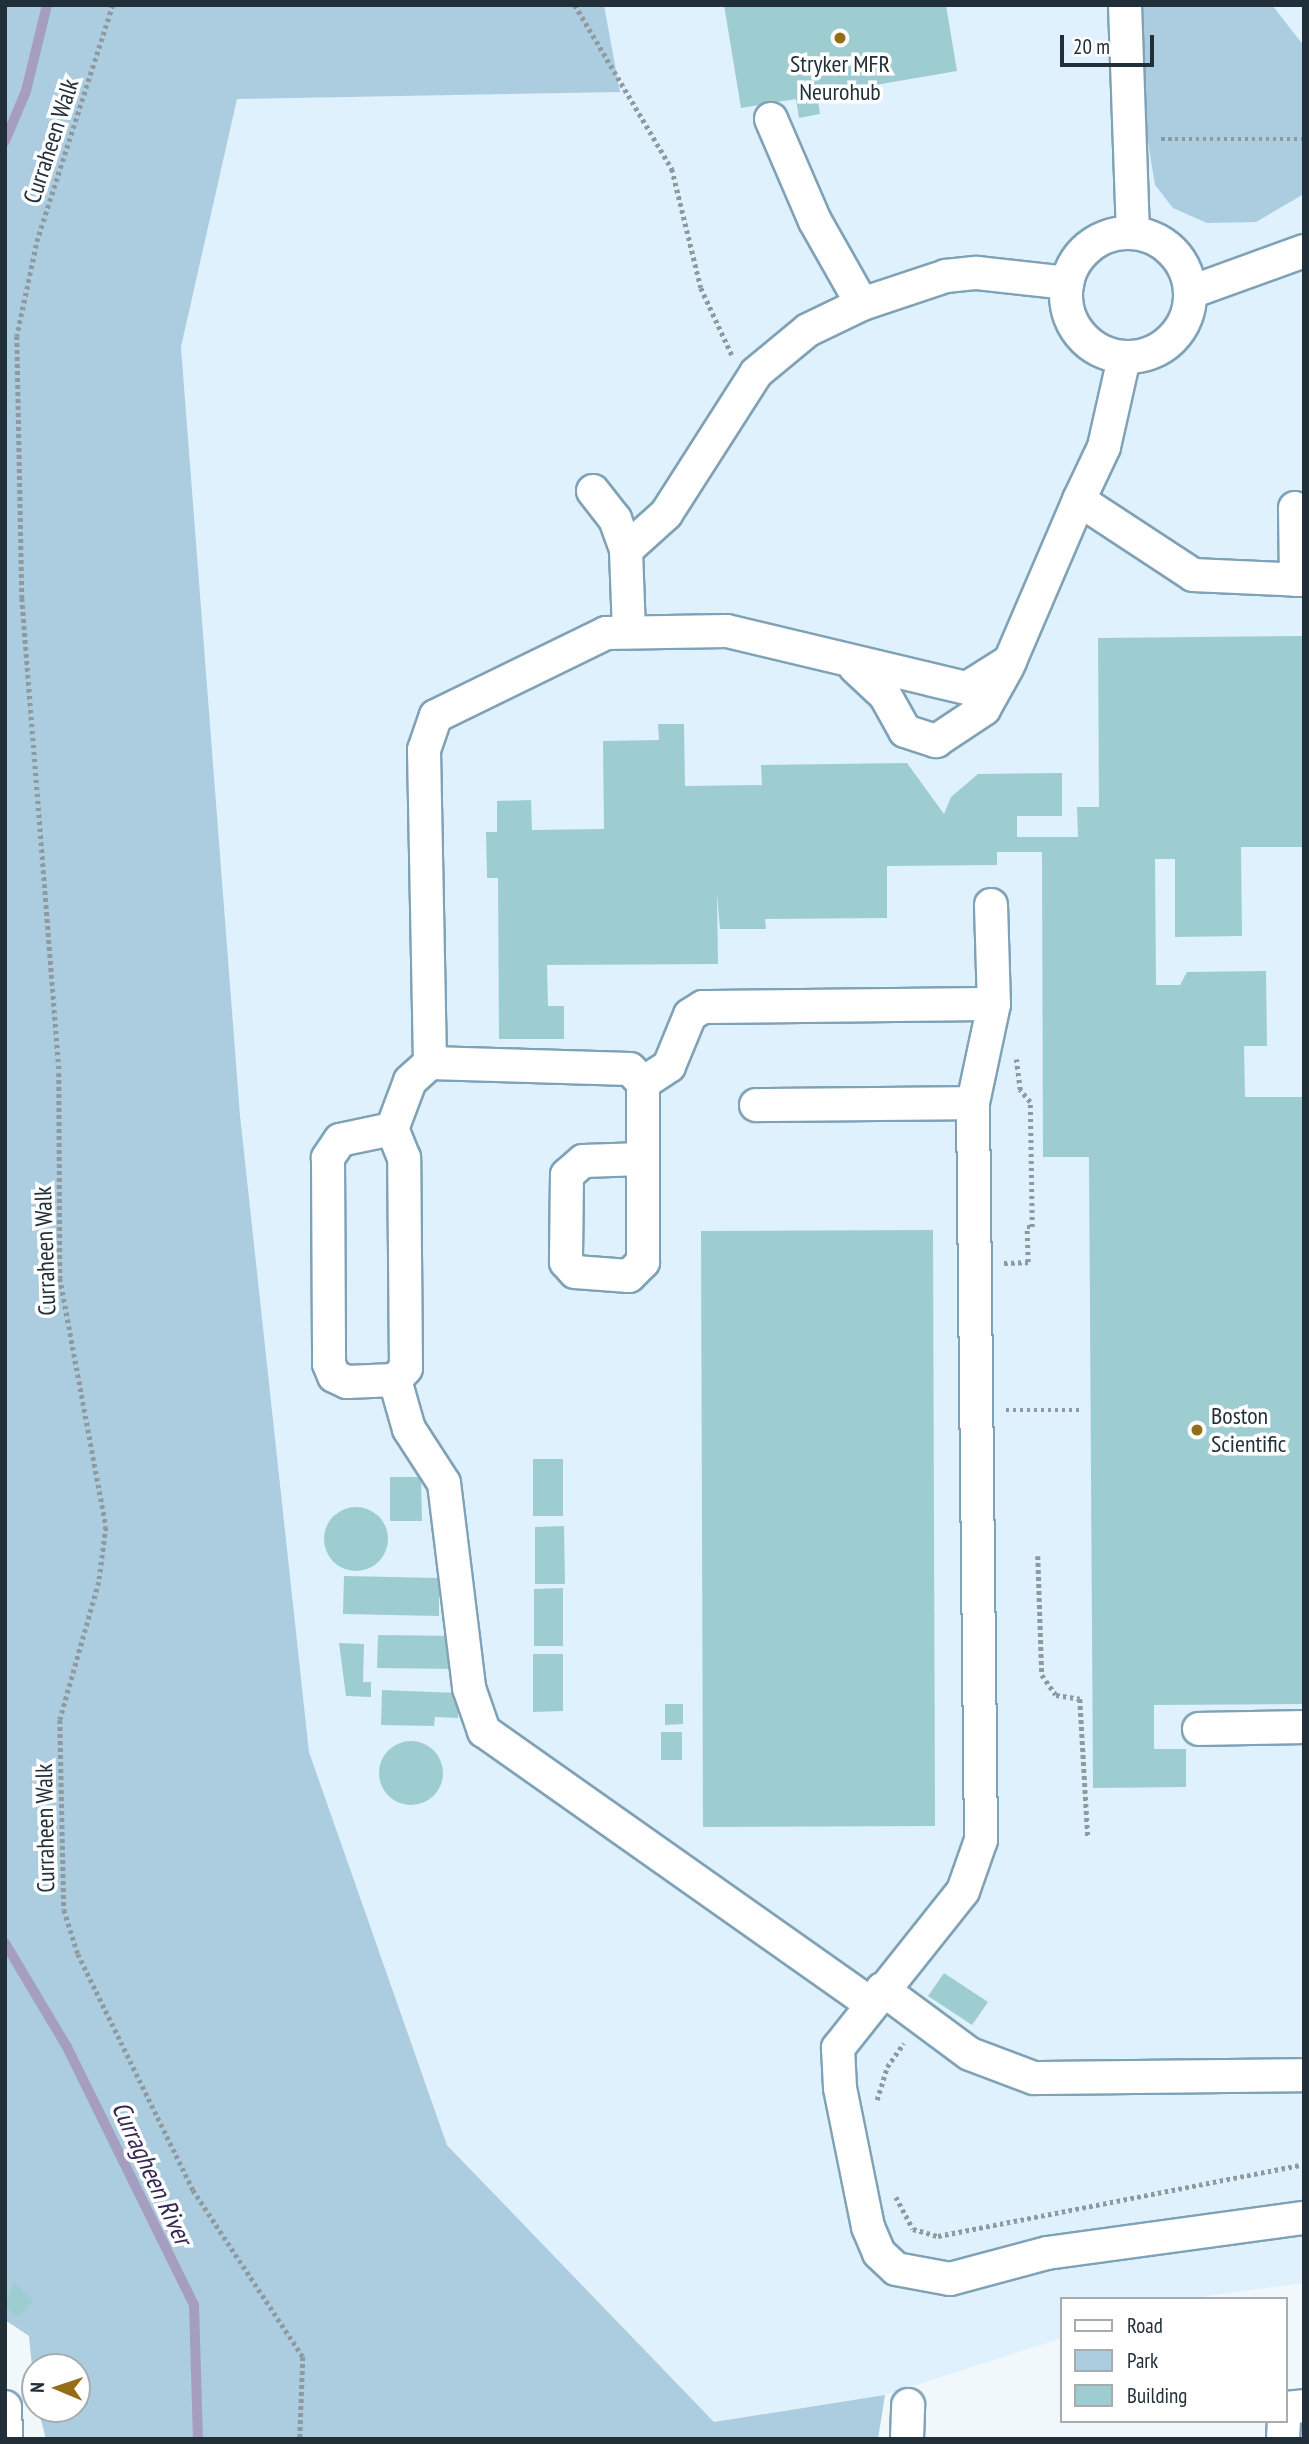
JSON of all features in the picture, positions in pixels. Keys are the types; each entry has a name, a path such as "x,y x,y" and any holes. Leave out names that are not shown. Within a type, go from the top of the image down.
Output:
{"street":[{"path":"1125,5 1133,232"},
{"path":"771,119 815,221 862,304"},
{"path":"1133,232 1150,236 1179,258 1191,292 1188,313 1171,339 1144,356 1124,358 1104,353 1075,329 1067,284 1080,255 1095,242 1133,232"},
{"path":"1191,292 1304,251"},
{"path":"626,550 666,514 756,373 808,330 915,283 977,272 1067,284"},
{"path":"844,659 884,695 905,731 936,741 984,709 1002,685 1079,500 1104,447 1124,358"},
{"path":"593,491 615,519 626,550 629,632"},
{"path":"1079,500 1193,575 1300,580 1295,508"},
{"path":"430,1063 428,730 448,706 606,633 727,631 967,688 1010,661"},
{"path":"991,905 992,1014 973,1103 977,1866 838,2048 836,2068 868,2227 879,2253 896,2269 950,2279 1047,2253 1304,2218"},
{"path":"643,1083 669,1066 690,1015 703,1007 992,1014"},
{"path":"392,1129 331,1146 329,1364 334,1376 348,1382 395,1380 406,1368 404,1158 392,1129 410,1081 430,1063 630,1069 643,1083 643,1158"},
{"path":"756,1105 973,1103"},
{"path":"395,1380 408,1429 444,1483 469,1688 484,1731 876,1996 920,2018 970,2054 1034,2078 1304,2075"},
{"path":"1199,1729 1304,1727"},
{"path":"907,2439 908,2405"},
{"path":"5,2407 6,2439"}],"path":[{"name":"Curraheen Walk","path":"113,5 38,238 17,336 15,417 60,1073 60,1278 106,1527 99,1582 60,1720 64,1910 78,1954 193,2190 303,2357 300,2439"},
{"path":"575,5 672,169 701,288 726,350 741,362"},
{"path":"1129,139 1304,139"},
{"path":"975,1263 1028,1262 1027,1227 1032,1227 1030,1102 1020,1090 1015,1052 992,1014"},
{"path":"976,1410 1079,1410"},
{"path":"1038,1556 1042,1675 1056,1695 1080,1699 1088,1838"},
{"path":"877,2116 882,2079 920,2018"},
{"path":"893,2190 914,2229 938,2236 1304,2164"}],"shaded area":[{"path":"604,5 1304,5 1304,2283 1200,2297 1060,2297 1060,2339 885,2395 714,2422 447,2144 309,1752 240,1115 181,347 237,99 619,92"}],"green space":[{"path":"5,5 604,5 620,92 237,99 181,347 240,1115 309,1752 447,2145 714,2422 885,2395 878,2439 46,2439 42,2423 91,2423 91,2353 31,2353 29,2336 5,2320"},
{"path":"1142,5 1272,5 1304,46 1304,194 1256,222 1207,223 1173,208 1155,185 1144,118"}],"building":[{"name":"Stryker MFR Neurohub","path":"724,5 946,5 957,71 817,95 820,114 799,118 796,99 741,108"},
{"name":"Boston Scientific","path":"1304,636 1304,847 1241,847 1242,936 1175,937 1175,859 1155,859 1156,985 1180,985 1187,972 1266,971 1267,1046 1244,1046 1245,1097 1304,1097 1304,1704 1154,1705 1154,1749 1186,1749 1186,1787 1093,1788 1089,1157 1043,1157 1042,852 997,852 997,865 887,866 887,918 765,919 766,929 720,929 717,894 718,964 547,965 548,1006 564,1006 564,1039 499,1039 498,878 487,878 486,832 497,832 497,801 531,800 532,830 604,829 603,741 659,740 658,724 684,724 685,786 762,785 761,765 907,763 944,814 951,797 978,774 1062,773 1062,816 1017,816 1017,837 1078,837 1077,807 1099,807 1098,638"},
{"path":"933,1230 935,1826 703,1827 701,1231"},
{"path":"533,1459 563,1459 563,1516 533,1516"},
{"path":"390,1477 421,1477 422,1521 390,1521"},
{"path":"350,1507 362,1507 379,1516 386,1527 386,1551 379,1562 362,1571 350,1571 338,1566 329,1557 324,1545 324,1533 329,1521 338,1512"},
{"path":"564,1526 565,1584 535,1584 535,1527"},
{"path":"344,1576 439,1578 439,1616 343,1614"},
{"path":"563,1588 563,1646 534,1646 534,1589"},
{"path":"378,1635 458,1636 458,1669 377,1668"},
{"path":"339,1643 364,1644 363,1682 371,1682 371,1697 346,1696"},
{"path":"533,1654 563,1654 563,1711 533,1712"},
{"path":"382,1690 458,1693 458,1718 435,1717 434,1726 381,1725"},
{"path":"665,1704 683,1704 683,1724 665,1725"},
{"path":"661,1732 682,1732 682,1760 661,1760"},
{"path":"405,1741 417,1741 434,1750 441,1761 441,1785 434,1796 417,1805 405,1805 393,1800 384,1791 379,1779 379,1767 384,1755 393,1746"},
{"path":"944,1973 988,2002 972,2025 928,1996"},
{"path":"13,2282 33,2301 18,2318 5,2306"}],"waterway":[{"name":"Curragheen River","path":"5,141 26,91 47,5"},
{"name":"Curragheen River","path":"5,1943 67,2047 194,2305 198,2439"}],"place":[{"name":"Stryker MFR Neurohub","path":"840,38"},
{"name":"Boston Scientific","path":"1197,1430"}]}
